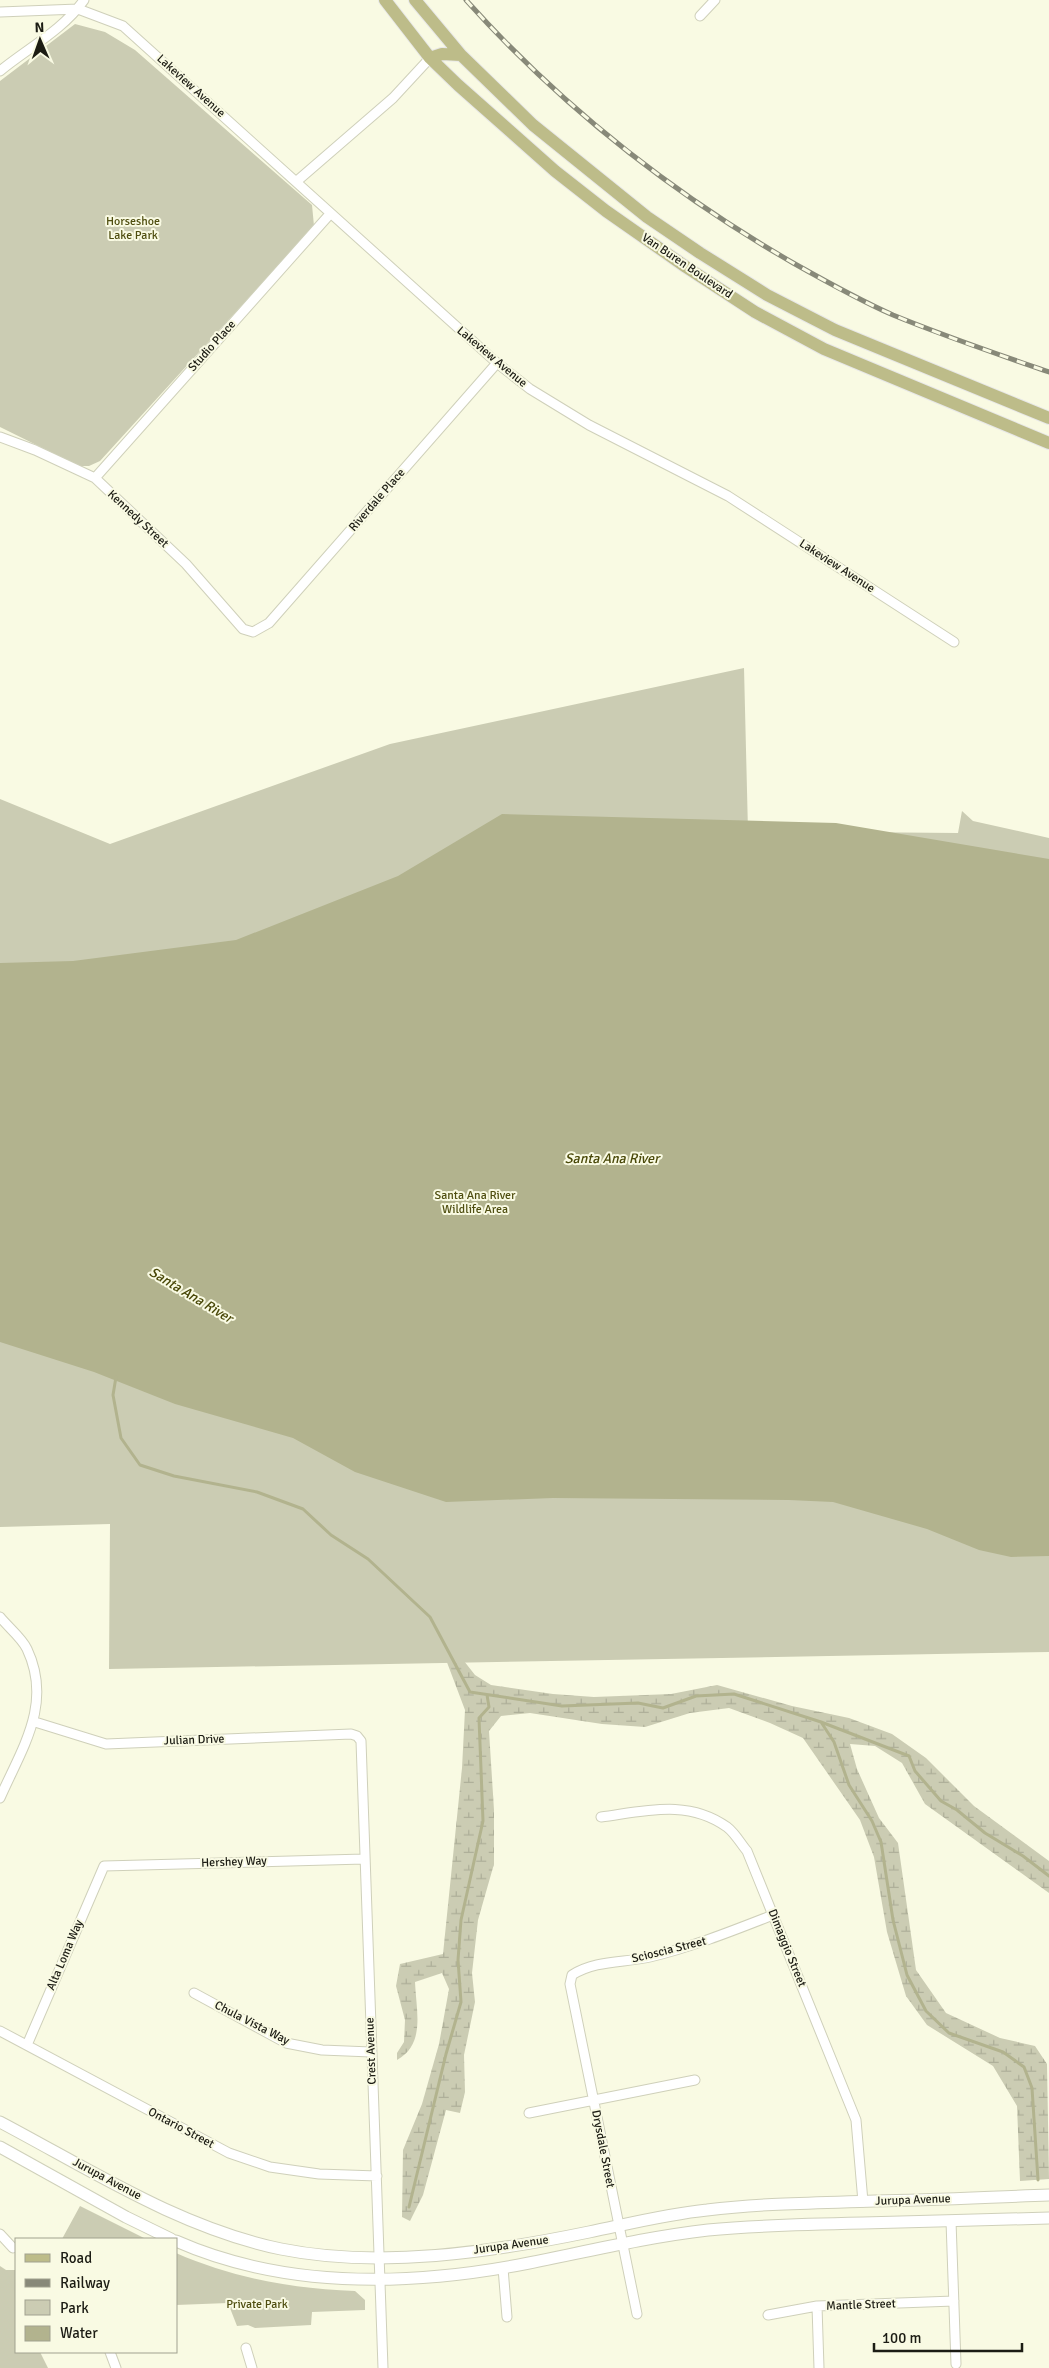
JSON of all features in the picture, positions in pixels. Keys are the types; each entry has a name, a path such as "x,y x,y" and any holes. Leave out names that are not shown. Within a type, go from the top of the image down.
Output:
{"main road":[{"name":"Van Buren Boulevard","path":"385,0 430,58 548,164 606,211 755,312 824,349 1049,443"},
{"name":"Van Buren Boulevard","path":"415,0 461,55 533,125 647,216 767,295 835,330 1049,418"},
{"path":"430,58 442,54 461,55"},
{"name":"Jurupa Avenue","path":"0,2122 175,2215 208,2229 281,2248 317,2255 378,2257 483,2250 679,2214 755,2204 1049,2195"},
{"name":"Jurupa Avenue","path":"0,2146 126,2217 169,2238"},
{"name":"Jurupa Avenue","path":"178,2243 200,2252 276,2272 320,2277 380,2280 454,2275 503,2268 622,2244 707,2230 781,2225 1049,2218"}],"street":[{"path":"0,71 54,30 78,9 84,0"},
{"path":"700,16 715,0"},
{"path":"0,12 78,9"},
{"name":"Lakeview Avenue","path":"78,9 123,26 497,363 530,389 589,425 728,496 954,642"},
{"path":"297,181 393,98 430,58"},
{"name":"Studio Place","path":"95,478 330,214"},
{"name":"Riverdale Place","path":"253,632 269,623 497,363"},
{"name":"Kennedy Street","path":"0,437 35,450 95,478 186,564 243,629 253,632"},
{"path":"0,1617 27,1648 38,1685 34,1722 0,1798"},
{"name":"Julian Drive","path":"34,1722 106,1744 351,1734 357,1736"},
{"name":"Crest Avenue","path":"357,1736 361,1741 383,2368"},
{"name":"Dimaggio Street","path":"601,1817 670,1808 702,1812 729,1828 747,1851 856,2120 863,2202"},
{"name":"Hershey Way","path":"104,1866 364,1859"},
{"name":"Alta Loma Way","path":"27,2045 104,1866"},
{"name":"Scioscia Street","path":"570,1984 572,1975 586,1967 648,1957 702,1943 773,1915"},
{"name":"Drysdale Street","path":"570,1984 637,2314"},
{"name":"Chula Vista Way","path":"194,1994 286,2043 322,2050 371,2052"},
{"name":"Ontario Street","path":"0,2031 229,2153 270,2166 319,2174 377,2176"},
{"path":"529,2113 695,2080"},
{"path":"951,2221 956,2364"},
{"path":"0,2234 13,2248"},
{"path":"503,2268 507,2317"},
{"name":"Mantle Street","path":"768,2315 817,2306 954,2301"},
{"path":"817,2306 819,2368"},
{"path":"246,2348 252,2368"},
{"path":"110,2353 116,2368"}],"green space":[{"name":"Horseshoe Lake Park","path":"75,24 105,32 135,50 312,205 314,226 100,461 89,466 79,466 0,427 0,81"},
{"name":"Santa Ana River","path":"744,668 748,831 958,833 962,811 973,821 1049,838 1049,1652 109,1669 110,1524 0,1527 0,799 110,844 390,744"},
{"path":"434,1628 453,1647 475,1675 491,1685 553,1694 594,1697 671,1694 717,1685 792,1706 849,1718 892,1734 926,1758 974,1806 1049,1861 1049,1893 925,1804 902,1763 875,1746 850,1744 857,1769 879,1818 898,1843 916,1970 946,2013 1000,2038 1035,2046 1047,2064 1049,2179 1020,2181 1017,2106 993,2066 927,2025 906,1996 887,1932 874,1857 860,1820 803,1738 770,1723 729,1708 690,1713 645,1727 602,1724 530,1713 501,1716 489,1731 494,1810 494,1864 478,1920 472,1973 475,2002 464,2055 465,2092 460,2113 446,2110 423,2195 410,2221 402,2217 403,2150 422,2104 439,2044 449,1989 442,1973 415,1982 416,2036 406,2053 397,2060 397,2053 404,2042 405,2020 396,1986 400,1964 443,1954 462,1768 465,1710"},
{"path":"80,2206 144,2238 63,2238"},
{"name":"Private Park","path":"178,2254 219,2269 264,2281 309,2288 355,2291 365,2300 365,2310 312,2312 311,2325 255,2328 248,2325 237,2326 228,2303 178,2305"},
{"path":"0,2266 6,2270 15,2270 15,2353 40,2353 48,2368 0,2368"}],"water":[{"name":"Santa Ana River","path":"502,814 836,823 1049,859 1049,1556 1011,1557 979,1550 927,1529 833,1502 553,1498 446,1502 355,1472 293,1438 175,1404 94,1372 0,1342 0,963 73,961 236,940 398,876"}],"waterway":[{"path":"116,1377 113,1395 121,1438 140,1465 174,1476 257,1492 303,1509 331,1535 368,1559 430,1617 470,1692 562,1706 638,1703 663,1708 696,1696 734,1694 821,1722 834,1742 849,1785 872,1821 881,1842 893,1920 907,1975 926,2011 949,2033 1003,2052 1024,2067 1032,2088 1038,2180"},
{"path":"409,2207 446,2054 461,2002 458,1960 461,1920 483,1821 479,1718 489,1707 487,1695"},
{"path":"821,1722 909,1756 915,1771 941,1801 957,1810 985,1833 1023,1856 1049,1876"}],"railway":[{"path":"466,0 502,39 579,111 662,177 750,237 831,284 893,315 951,338 1049,372"}],"park label":[{"name":"Santa Ana River Wildlife Area","path":"475,1202"}]}
